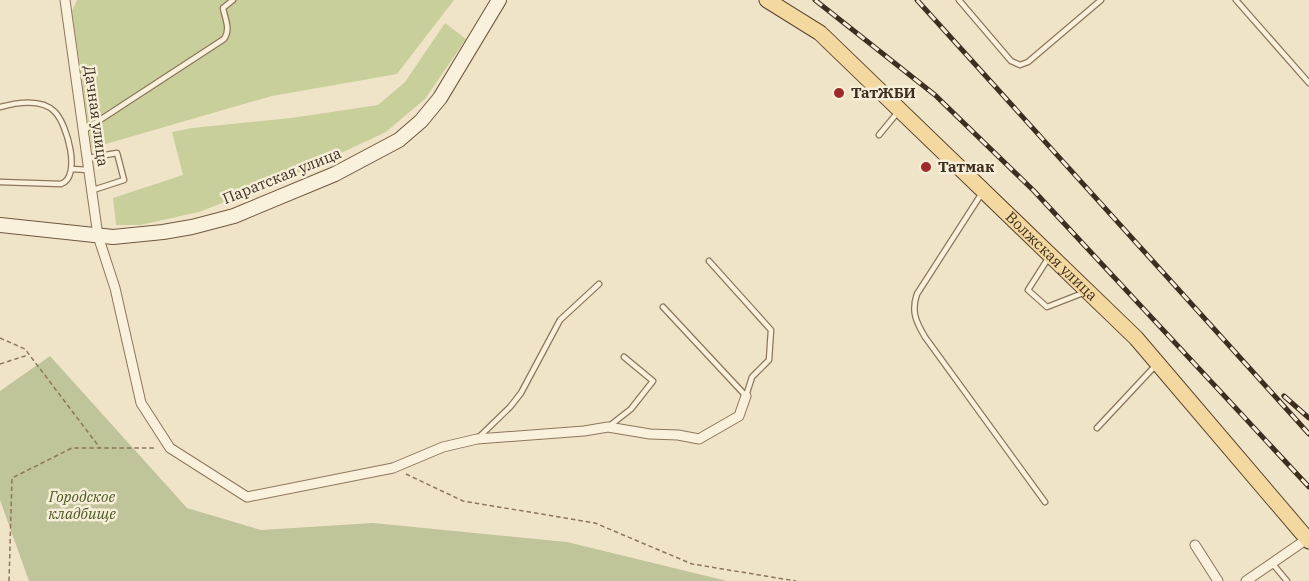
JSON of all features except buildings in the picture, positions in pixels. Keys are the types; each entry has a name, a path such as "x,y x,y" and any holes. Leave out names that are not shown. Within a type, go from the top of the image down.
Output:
{"main road":[{"name":"Паратская улица","path":"0,225 98,236 136,236 192,227 234,216 335,174 399,140 421,121 440,98 499,0"},
{"name":"Волжская улица","path":"767,0 820,33 1136,338 1308,540"}],"street":[{"name":"Дачная улица","path":"65,0 98,236 115,288 141,403 170,448"},
{"path":"170,448 247,497 393,468 443,447 477,439 608,427 699,439 739,416 746,396"},
{"path":"1246,581 1308,540"},
{"path":"1195,545 1218,581"}],"lane":[{"path":"82,131 224,39 228,26 223,8 233,0"},
{"path":"959,0 1011,61 1020,65 1028,62 1101,0"},
{"path":"1236,0 1309,83"},
{"path":"0,107 17,102 44,105 54,111 69,141 72,169 66,183 61,184 0,182"},
{"path":"879,135 900,110"},
{"path":"86,158 117,153 124,180 90,191"},
{"path":"72,169 88,170"},
{"path":"983,191 917,294 913,306 916,321 925,337 1045,502"},
{"path":"1050,255 1029,290 1047,308 1087,291"},
{"path":"663,306 746,396 752,377 770,360 771,330 709,261"},
{"path":"477,439 521,393 560,320 599,284"},
{"path":"608,427 631,409 653,381 624,357"},
{"path":"1097,428 1157,363"},
{"path":"1272,563 1287,581"}],"path":[{"path":"0,338 25,350 100,448"},
{"path":"0,364 29,355"},
{"path":"9,581 12,478 72,448 170,448"},
{"path":"393,468 463,501 595,524 692,564 796,581"}],"green space":[{"path":"77,0 454,0 397,74 272,96 92,148 72,11"},
{"path":"445,23 466,39 425,99 386,132 294,175 199,212 140,225 116,225 113,198 183,175 172,132 378,105 405,82"},
{"name":"Городское кладбище","path":"50,356 187,508 261,530 373,523 567,542 727,581 29,581 0,500 0,391"}],"railway":[{"path":"815,0 935,95 1034,191 1309,487"},
{"path":"917,0 1309,434"},
{"path":"1284,396 1309,418"}],"place":[{"name":"ТатЖБИ","path":"839,93"},
{"name":"Татмак","path":"926,167"}]}
